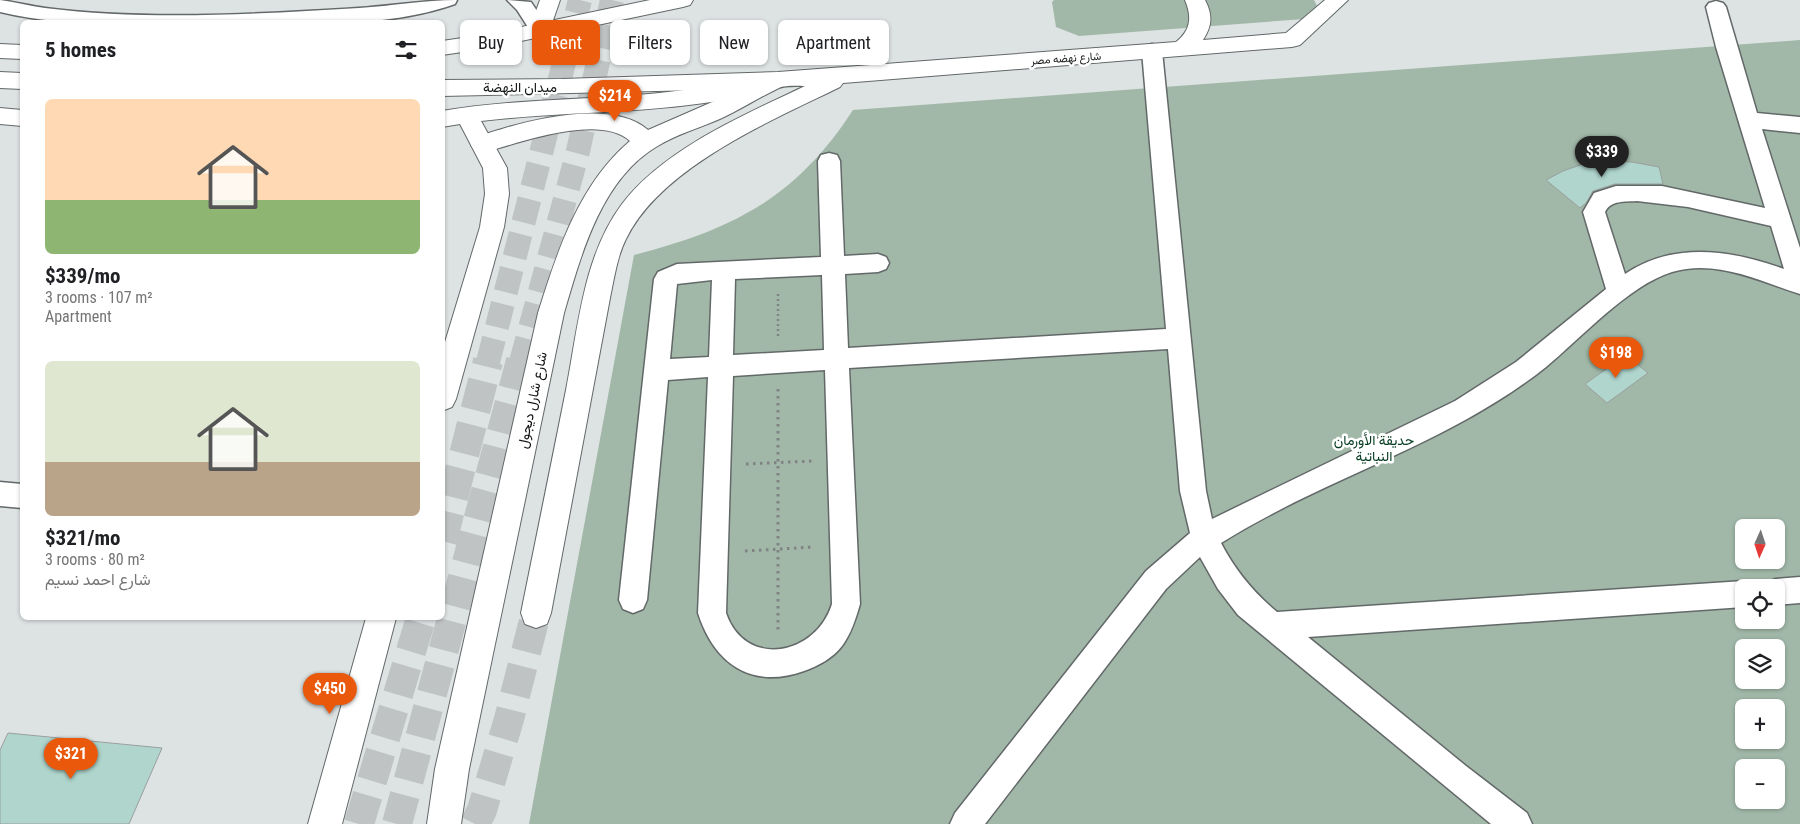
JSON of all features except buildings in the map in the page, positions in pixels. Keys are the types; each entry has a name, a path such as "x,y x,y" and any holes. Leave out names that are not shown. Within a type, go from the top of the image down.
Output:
{"main road":[{"path":"543,20 550,0"},
{"path":"586,20 683,0"},
{"path":"1181,49 1192,40 1200,29 1201,16 1195,0"},
{"name":"شارع نهضه مصر","path":"778,80 1292,40 1338,0"},
{"path":"445,47 532,31"},
{"path":"0,50 20,52"},
{"path":"536,613 597,298 605,262 616,235 652,187 729,132 846,75"},
{"path":"0,80 20,81"},
{"path":"454,117 516,108 683,98 778,80"},
{"name":"ميدان النهضة","path":"445,88 562,87 778,80"},
{"name":"شارع شارل ديجول","path":"444,824 452,769 551,313 566,264 592,209 620,167 646,142 778,80"},
{"path":"0,116 20,118"},
{"path":"445,389 492,227 497,194 495,168 483,145 454,117"},
{"path":"483,145 501,135 531,128 587,123 626,125 640,133 646,142"},
{"path":"325,824 380,620"}],"street":[{"path":"0,6 39,15 205,20 348,15 420,8 448,0"},
{"path":"516,0 524,6 533,20"},
{"path":"1716,7 1748,120 1800,284"},
{"path":"1152,51 1194,498 1203,537 1229,584 1248,606 1455,777 1516,824"},
{"path":"1748,120 1800,124"},
{"path":"724,271 712,613 718,632 731,648 749,658 769,663 791,662 811,654 828,640 840,623 846,604 829,162"},
{"path":"1619,292 1594,212 1601,200 1609,196 1629,193 1652,194 1780,220"},
{"path":"966,824 1156,580 1178,556 1203,537 1249,512 1456,414 1514,377 1619,292 1657,268 1687,261 1722,261 1759,268 1800,284"},
{"path":"633,600 666,279 677,273 878,263"},
{"path":"656,370 1179,338"},
{"path":"0,494 20,496"},
{"path":"1785,591 1800,590"},
{"path":"1270,626 1735,595"}],"path":[{"path":"778,268 778,632"},
{"path":"714,552 844,546"}],"green space":[{"path":"1054,0 1314,0 1318,8 1304,19 1079,36 1056,27 1052,2"},
{"name":"حديقة الأورمان النباتية","path":"1800,40 1800,824 529,824 634,255 702,234 759,206 784,188 809,166 853,110"}],"tunnel":[{"path":"488,362 580,0"},
{"path":"521,362 578,151 612,0"},
{"path":"445,529 488,361"},
{"path":"397,824 521,361"},
{"path":"475,824 482,810 509,719 536,613"},
{"path":"359,824 420,620"}]}
